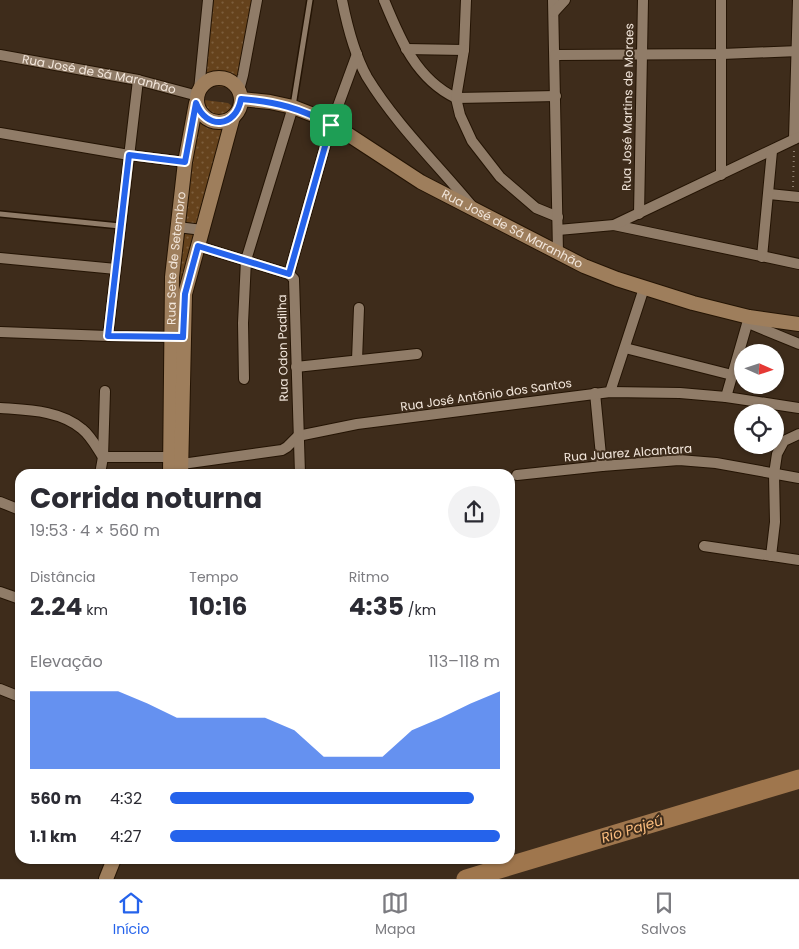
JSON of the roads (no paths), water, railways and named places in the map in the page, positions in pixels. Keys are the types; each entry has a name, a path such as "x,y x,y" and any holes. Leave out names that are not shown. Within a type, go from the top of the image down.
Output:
{"street":[{"path":"208,0 197,96 199,110 205,118 214,122 224,122 233,117 239,109 243,75 257,0"},
{"path":"342,0 357,54 366,76 398,121 475,210"},
{"path":"384,0 395,29 406,49 436,87 456,98 556,96"},
{"path":"466,0 464,50 456,98 460,116 486,161 521,196 536,208 558,217"},
{"path":"554,0 558,252"},
{"path":"554,12 565,0"},
{"name":"Rua José Martins de Moraes","path":"639,214 642,0"},
{"path":"721,0 721,175"},
{"path":"614,225 796,138 798,0"},
{"path":"406,49 464,50"},
{"path":"555,56 798,51"},
{"name":"Rua Odon Padilha","path":"300,469 294,279 289,274 331,125 357,54"},
{"name":"Rua José de Sá Maranhão","path":"0,55 138,80 197,96"},
{"path":"197,96 204,82 214,78 223,78 233,82 240,94"},
{"path":"108,336 138,80"},
{"name":"Rua José de Sá Maranhão","path":"240,94 293,107 316,116 421,182 584,266 644,288 748,320 799,324"},
{"name":"Rua Sete de Setembro","path":"178,465 177,227 185,162 197,96"},
{"path":"244,379 243,323 246,260 293,107"},
{"name":"Rua Sete de Setembro","path":"177,301 203,230 233,117"},
{"path":"0,132 129,155 185,162"},
{"path":"762,257 772,151"},
{"path":"769,194 796,197"},
{"path":"558,230 614,225 799,264"},
{"path":"177,227 203,230"},
{"path":"198,246 289,274"},
{"path":"0,258 116,269"},
{"path":"610,392 644,288"},
{"path":"357,360 359,308"},
{"path":"726,397 748,320 799,344"},
{"path":"0,332 177,337"},
{"path":"625,348 732,375"},
{"path":"296,367 417,354"},
{"path":"101,469 105,391"},
{"path":"595,393 602,466"},
{"name":"Rua José Antônio dos Santos","path":"103,457 178,465 282,450 298,436 356,424 595,393 680,393 726,397 799,408"},
{"path":"0,408 44,412 63,418 84,430 103,457"},
{"path":"771,556 775,522 774,474 778,454 782,444 788,438 799,434"},
{"name":"Rua Juarez Alcantara","path":"517,475 679,460 698,461 799,478"},
{"path":"0,502 15,508"},
{"path":"704,546 799,560"},
{"path":"0,592 15,597"},
{"path":"0,690 15,695"},
{"path":"106,879 112,864"}],"lane":[{"path":"293,107 310,0"},
{"path":"0,214 120,226"}],"waterway":[{"name":"Rio Pajeú","path":"466,879 799,779"}]}
